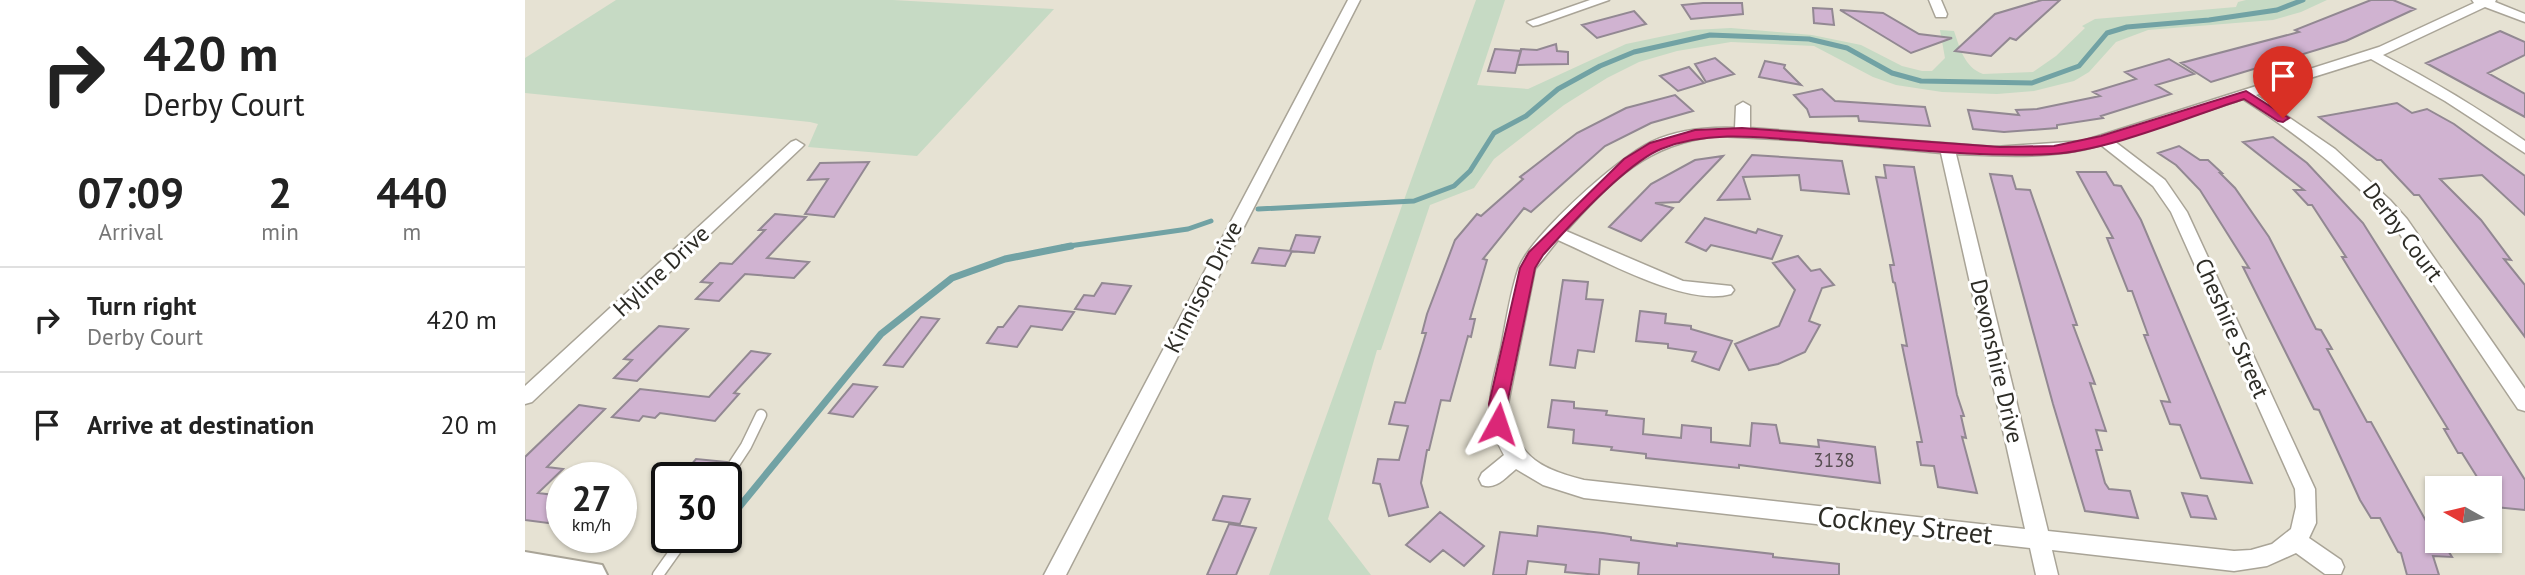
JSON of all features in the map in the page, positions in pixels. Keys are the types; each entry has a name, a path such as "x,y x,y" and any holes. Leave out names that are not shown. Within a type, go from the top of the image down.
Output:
{"main road":[{"path":"525,565 591,575"}],"street":[{"name":"Kinnison Drive","path":"1055,575 1354,0"},
{"path":"1533,22 1603,0"},
{"path":"1930,0 1937,0 1941,15"},
{"path":"1489,479 1517,457 1503,439 1498,424 1498,404 1527,268 1555,232 1629,162 1644,152 1674,139 1695,134 1742,132 1947,148 2024,152 2054,150 2104,140 2372,54 2484,1 2525,18"},
{"path":"2372,54 2430,85 2525,148"},
{"name":"Derby Court","path":"2246,95 2333,153 2379,196 2519,388 2525,404"},
{"path":"1742,132 1743,106"},
{"name":"Cheshire Street","path":"2104,140 2159,183 2179,212 2305,489 2307,523 2296,541"},
{"name":"Hyline Drive","path":"525,397 796,145"},
{"name":"Devonshire Drive","path":"1947,148 2047,575"},
{"path":"1555,232 1679,286 1697,290 1725,290"},
{"name":"Cockney Street","path":"1517,457 1548,479 1584,489 2038,540 2234,561 2257,560 2282,552 2296,541"},
{"path":"2296,541 2333,567"}],"lane":[{"path":"735,462 761,415"},
{"path":"657,575 673,553"}],"green space":[{"path":"616,0 893,0 1054,9 917,156 808,147 818,124 810,122 525,93 525,58"},
{"path":"1476,0 1505,0 1477,85 1528,89 1626,44 1693,30 1731,28 1812,35 1861,45 1902,66 1922,71 1932,71 1945,58 1940,30 1954,31 1964,56 1977,71 1983,74 2033,72 2056,56 2085,28 2082,26 2095,19 2236,7 2238,2 2246,0 2327,0 2301,12 2273,20 2148,30 2116,42 2089,72 2074,81 2034,91 1997,94 1942,92 1896,85 1873,77 1814,46 1731,42 1677,51 1639,62 1607,78 1564,105 1494,159 1474,188 1430,205 1381,350 1377,350 1328,519 1371,575 1269,575"}],"building":[{"path":"2042,0 2060,0 2016,40 2010,38 1991,56 1955,51 1995,14"},
{"path":"2371,0 2393,0 2415,9 2346,41 2211,82 2181,63 2299,32 2295,30"},
{"path":"1742,3 1743,14 1691,19 1682,5"},
{"path":"1813,8 1832,9 1834,25 1814,23"},
{"path":"1840,10 1883,13 1919,34 1952,38 1911,53"},
{"path":"1634,11 1646,24 1597,38 1582,25"},
{"path":"2500,31 2525,42 2525,55 2488,73 2525,94 2525,117 2426,63"},
{"path":"1556,44 1557,51 1568,52 1568,64 1517,65 1521,49 1537,50"},
{"path":"1495,49 1521,51 1515,73 1488,71"},
{"path":"1715,58 1734,74 1706,82 1695,64"},
{"path":"2169,59 2194,74 2156,85 2171,94 2101,116 2103,118 2057,125 2057,128 2004,132 1973,129 1968,110 2019,115 2016,110 2037,109 2100,96 2093,92 2136,79 2125,72"},
{"path":"1765,61 1785,65 1784,68 1801,85 1759,77"},
{"path":"1689,67 1704,83 1678,91 1660,76"},
{"path":"1822,89 1835,101 1925,107 1930,126 1859,121 1858,116 1810,117 1807,109 1794,95"},
{"path":"1675,95 1693,111 1651,123 1605,146 1531,212 1524,208 1483,259 1487,260 1470,319 1475,319 1471,337 1468,336 1450,401 1441,400 1427,450 1421,483 1428,507 1389,516 1380,484 1373,483 1378,459 1399,460 1408,426 1389,424 1395,402 1405,403 1426,333 1422,333 1427,314 1455,240 1477,214 1481,216 1523,179 1520,177 1577,133 1626,108"},
{"path":"2397,103 2412,113 2427,109 2454,124 2525,176 2525,215 2482,175 2440,179 2481,220 2511,260 2504,259 2525,285 2525,337 2419,195 2414,195 2381,160 2377,160 2319,117"},
{"path":"2273,137 2307,163 2363,223 2525,480 2525,510 2503,508 2503,476 2476,476 2462,453 2458,453 2444,429 2448,429 2342,257 2346,257 2312,205 2308,205 2294,190 2304,190 2243,142"},
{"path":"2179,146 2200,160 2208,160 2235,188 2269,237 2316,329 2321,330 2332,349 2327,349 2367,422 2371,422 2425,519 2425,553 2450,553 2452,557 2433,556 2439,575 2407,575 2401,553 2380,518 2371,518 2360,500 2319,410 2314,409 2243,267 2249,268 2200,190 2176,165 2158,153"},
{"path":"1752,155 1842,161 1849,194 1801,190 1799,175 1743,177 1750,199 1718,200"},
{"path":"1723,156 1679,202 1655,203 1673,208 1641,241 1609,227 1651,184 1695,160"},
{"path":"869,162 834,217 805,214 828,179 808,180 820,163"},
{"path":"1884,165 1914,167 1957,395 1964,416 1961,416 1966,438 1962,437 1977,493 1938,487 1934,466 1921,465 1917,442 1922,442 1902,345 1907,346 1893,282 1890,265 1894,265 1876,177 1886,178"},
{"path":"2077,172 2106,172 2114,185 2121,186 2141,220 2252,483 2201,478 2180,425 2170,424 2161,401 2170,402 2144,335 2148,335 2132,291 2128,291 2107,238 2113,238"},
{"path":"1990,174 2012,176 2016,189 2030,190 2077,325 2073,325 2095,384 2090,383 2106,431 2096,430 2102,450 2096,450 2105,483 2109,489 2130,491 2138,518 2085,511"},
{"path":"775,214 806,217 767,258 809,262 794,278 745,274 719,301 696,299 712,283 701,282 720,263 732,264 765,230 759,230"},
{"path":"1705,218 1756,233 1758,229 1782,236 1772,259 1711,245 1706,251 1686,242"},
{"path":"1296,235 1320,237 1314,253 1290,251"},
{"path":"1259,248 1292,251 1285,266 1252,263"},
{"path":"1798,256 1811,271 1820,269 1834,285 1822,288 1809,321 1820,325 1805,352 1778,364 1749,370 1735,344 1779,326 1795,290 1773,263"},
{"path":"1563,280 1588,282 1586,299 1603,300 1594,352 1578,350 1575,368 1550,365"},
{"path":"1102,283 1131,286 1115,314 1075,309 1084,295 1094,296"},
{"path":"1019,306 1074,312 1062,330 1031,326 1017,347 987,343 998,327 1003,327"},
{"path":"1640,311 1666,314 1665,323 1691,326 1691,329 1732,341 1719,370 1692,361 1696,352 1668,348 1668,344 1636,341"},
{"path":"921,317 939,319 903,367 884,365"},
{"path":"659,326 688,329 637,381 614,378 632,360 624,359"},
{"path":"751,351 770,354 734,393 739,394 715,421 660,413 655,418 643,416 639,421 612,417 640,389 709,397"},
{"path":"853,384 877,387 853,417 829,413"},
{"path":"1552,400 1574,402 1574,408 1607,411 1606,415 1644,419 1643,434 1681,438 1682,425 1711,428 1711,442 1750,446 1752,423 1776,425 1780,443 1819,447 1818,440 1875,447 1880,483 1739,465 1739,468 1646,458 1646,454 1611,450 1612,447 1573,443 1574,430 1548,427"},
{"path":"579,405 605,409 552,462 546,462 546,485 538,493 546,494 546,523 525,520 525,457"},
{"path":"696,459 727,462 693,462"},
{"path":"2182,493 2207,496 2216,519 2191,517"},
{"path":"1223,496 1250,499 1240,524 1213,520"},
{"path":"1440,512 1484,546 1464,566 1443,550 1430,562 1406,545"},
{"path":"1229,524 1256,528 1236,575 1207,575"},
{"path":"1538,526 1631,537 1631,540 1677,546 1677,543 1839,564 1839,575 1638,575 1639,563 1600,559 1599,575 1565,572 1566,565 1528,561 1526,575 1493,575 1500,532 1537,536"}],"waterway":[{"path":"1258,209 1414,201 1454,186 1470,171 1494,133 1526,116 1558,89 1600,66 1634,52 1710,35 1809,39 1847,48 1892,73 1921,81 2032,83 2079,66 2107,33 2127,27 2209,20 2277,10 2303,0"},
{"path":"1062,247 1188,229 1211,221"},
{"path":"742,503 881,334 952,278 1005,259 1071,246"}],"route":[{"path":"1498,424 1498,404 1527,268 1555,232 1629,162 1654,146 1695,134 1742,132 2000,151 2054,150 2104,140 2246,95 2283,118"}]}
